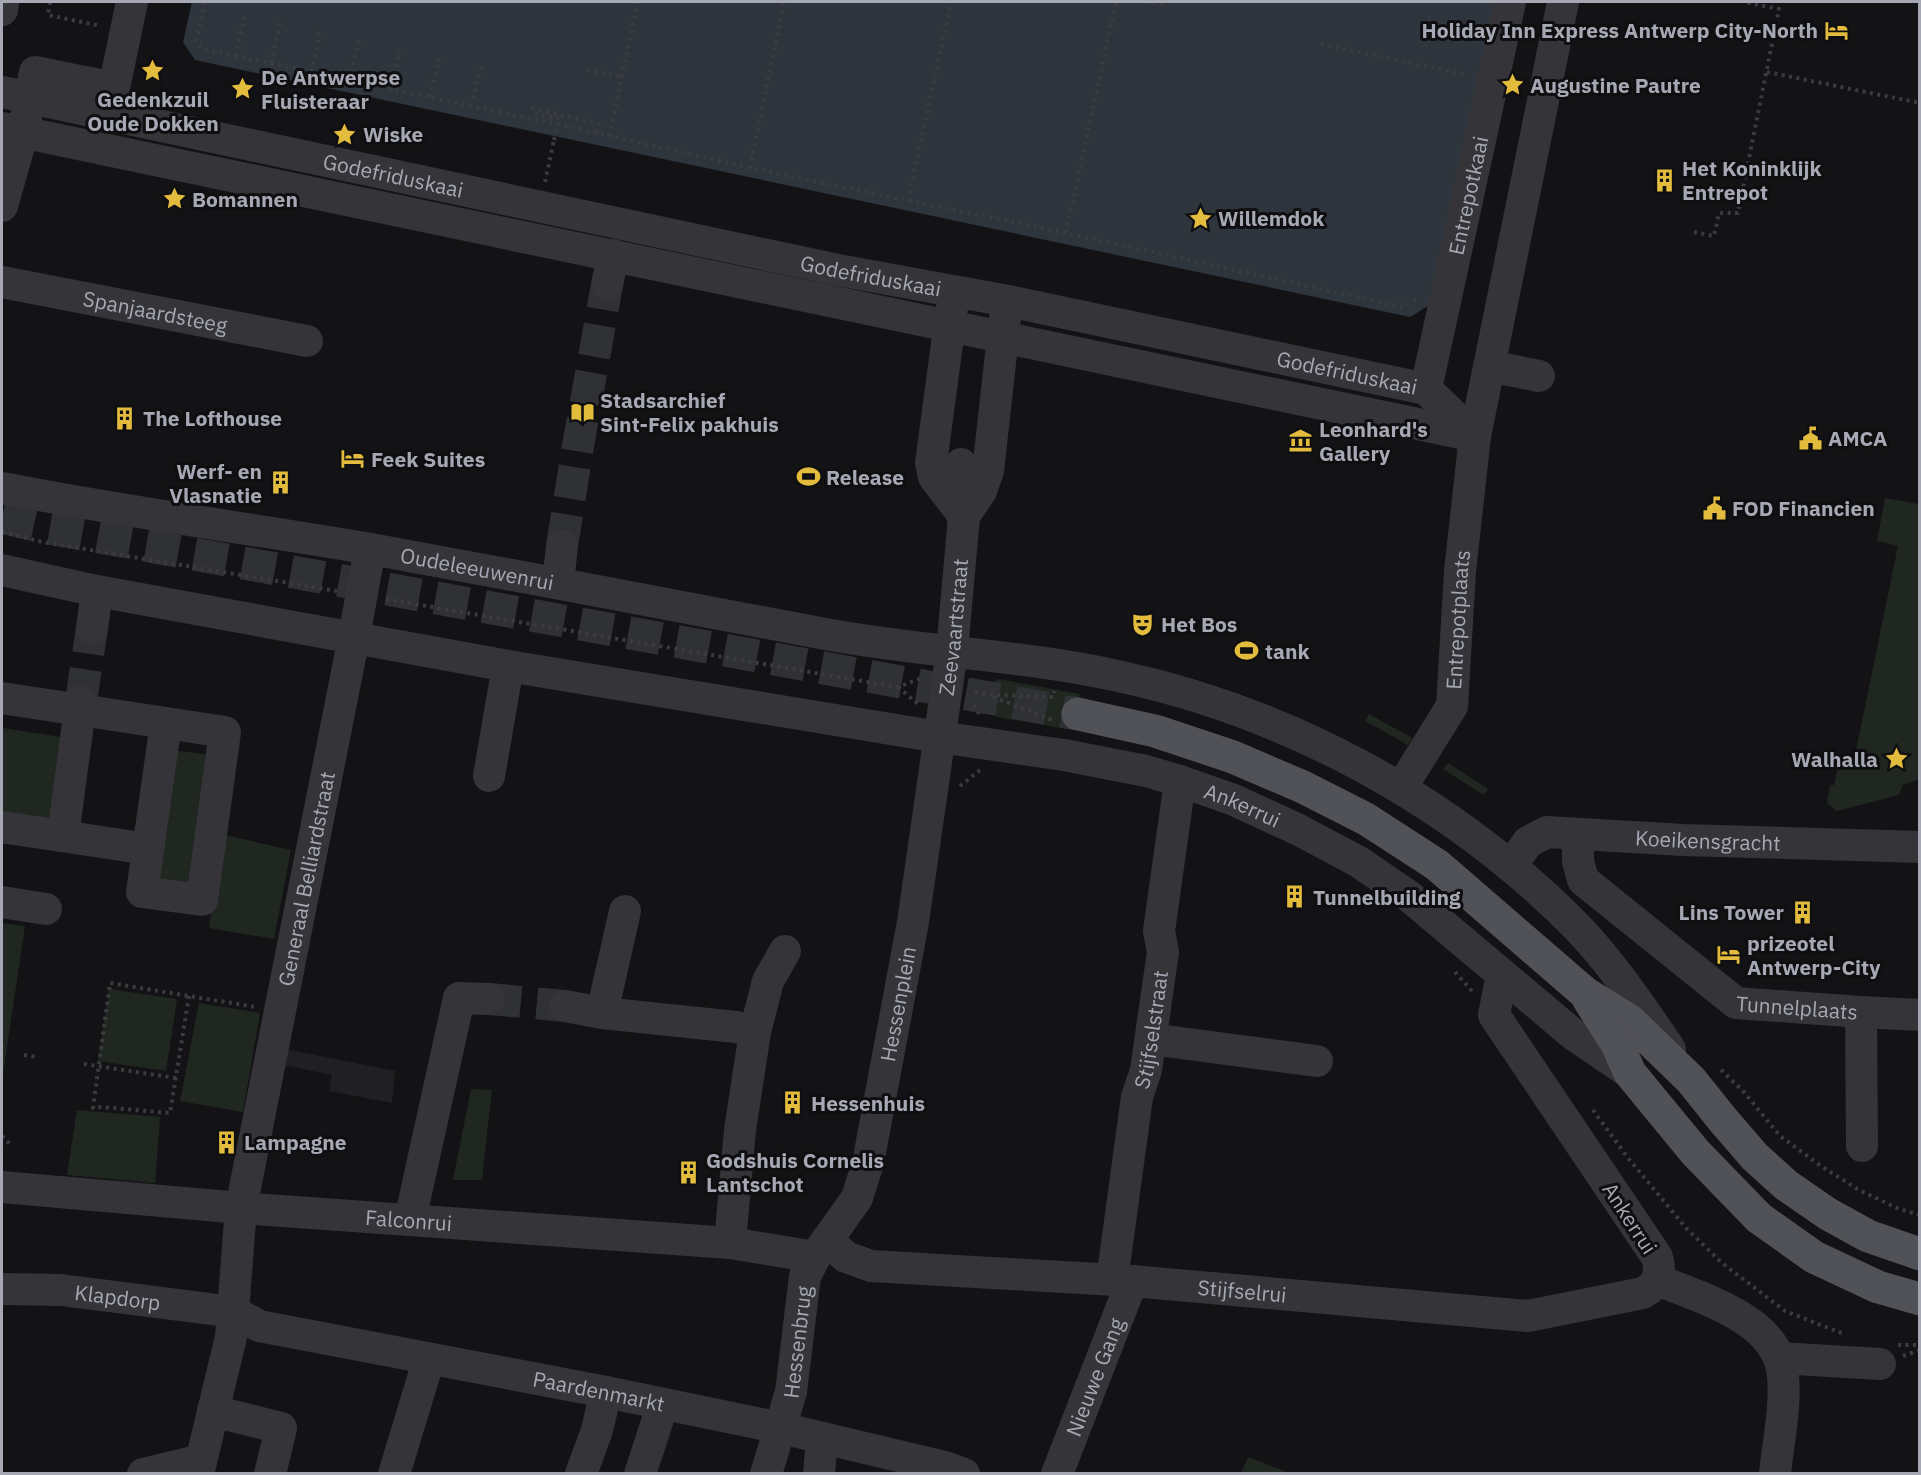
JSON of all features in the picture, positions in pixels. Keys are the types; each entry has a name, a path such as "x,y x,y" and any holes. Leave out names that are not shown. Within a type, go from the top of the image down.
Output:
{"main road":[{"name":"Ankerrui","path":"1064,720 1155,731 1233,757 1303,787 1366,819 1437,865 1584,993 1630,1021 1691,1080 1755,1157 1786,1185 1828,1214 1868,1236 1912,1250"},
{"name":"Ankerrui","path":"1584,993 1617,1044 1630,1073 1695,1152 1759,1218 1814,1257 1878,1287 1920,1299"}],"street":[{"path":"2,10 3,2"},
{"name":"Entrepotkaai","path":"1426,390 1510,2"},
{"path":"1475,436 1563,2"},
{"path":"2,206 16,95 35,72 114,88 129,16"},
{"name":"Godefriduskaai","path":"16,95 838,270 1008,301 1426,390 1475,436"},
{"name":"Godefriduskaai","path":"12,130 1475,436"},
{"path":"607,285 613,255"},
{"name":"Spanjaardsteeg","path":"2,282 308,341"},
{"path":"954,291 931,463 934,477 964,516"},
{"name":"Zeevaartstraat","path":"939,737 952,651 964,516 981,491 988,471 1008,301"},
{"path":"1490,366 1539,376"},
{"name":"Entrepotplaats","path":"1401,788 1452,706 1460,571 1475,436"},
{"path":"961,464 964,516"},
{"name":"Oudeleeuwenrui","path":"2,488 370,549 857,640 952,651"},
{"path":"558,583 562,546"},
{"name":"Generaal Belliardstraat","path":"200,1467 231,1337 241,1208 370,549"},
{"path":"2,570 97,591 508,666 939,737"},
{"path":"92,628 97,591"},
{"path":"952,651 1117,675 1210,700 1326,747 1401,788 1511,866 1577,927 1599,951 1627,988 1691,1080"},
{"path":"489,776 508,666"},
{"path":"2,698 81,705 166,723 225,732 202,900 142,892 166,723"},
{"path":"63,836 81,705"},
{"name":"Ankerrui","path":"939,737 1064,755 1146,771 1234,800 1299,830 1359,862 1410,897 1574,1035 1630,1073"},
{"name":"Hessenplein","path":"821,1249 857,1198 868,1163 913,922 939,737"},
{"name":"Stijfselstraat","path":"1122,1281 1137,1096 1146,1070 1163,952 1159,931 1180,781"},
{"path":"2,827 148,849"},
{"name":"Koeikensgracht","path":"1511,866 1528,842 1547,832 1683,840 1920,847"},
{"name":"Tunnelplaats","path":"1578,834 1578,861 1583,880 1736,1003 1861,1012 1862,1146"},
{"path":"2,902 46,909"},
{"path":"602,1013 625,911"},
{"path":"730,1243 746,1030 768,981 785,951"},
{"path":"1494,1015 1502,975"},
{"path":"410,1221 459,998 489,999"},
{"path":"565,1006 602,1013 746,1030"},
{"path":"1861,1012 1920,1015"},
{"name":"Ankerrui","path":"1494,1015 1657,1257 1660,1272 1658,1280 1745,1319 1772,1344 1779,1358"},
{"path":"1150,1039 1317,1061"},
{"name":"Falconrui","path":"2,1187 410,1221 821,1249"},
{"name":"Stijfselrui","path":"821,1249 871,1266 1122,1281 1528,1316 1643,1293 1650,1290 1658,1280"},
{"name":"Hessenbrug","path":"766,1473 791,1392 804,1276 821,1249"},
{"name":"Nieuwe Gang","path":"1057,1473 1122,1281"},
{"name":"Klapdorp","path":"2,1289 61,1290 234,1312"},
{"name":"Paardenmarkt","path":"234,1312 259,1326 781,1428 964,1473"},
{"path":"1775,1473 1784,1390 1779,1358 1884,1355"},
{"path":"394,1473 429,1359"},
{"path":"581,1473 597,1430 606,1392"},
{"path":"640,1473 663,1404"},
{"path":"214,1407 281,1428 270,1473"},
{"path":"819,1473 822,1438"},
{"path":"143,1473 200,1467"}],"path":[{"path":"50,2 48,15 129,16"},
{"path":"205,2 196,41 203,49 598,133 750,168 1066,232 1402,307 1422,295"},
{"path":"609,136 638,2"},
{"path":"750,168 783,2"},
{"path":"908,201 951,2"},
{"path":"1066,232 1116,2"},
{"path":"1145,2 1165,5"},
{"path":"1744,2 1779,9"},
{"path":"1694,232 1714,236 1719,213 1737,213 1781,2"},
{"path":"235,56 245,16"},
{"path":"271,63 280,23"},
{"path":"312,72 320,31"},
{"path":"350,80 359,40"},
{"path":"1321,44 1469,75"},
{"path":"392,89 400,49"},
{"path":"429,97 440,57"},
{"path":"1467,86 1471,64"},
{"path":"471,106 481,66"},
{"path":"587,70 621,77"},
{"path":"1767,72 1920,103"},
{"path":"540,206 560,119 533,112 534,108 599,124 598,133"},
{"path":"2,532 43,542 898,687"},
{"path":"989,695 1053,697 1054,690"},
{"path":"975,692 989,695 1050,719 1064,720"},
{"path":"1447,964 1494,1015"},
{"path":"189,996 170,1113 93,1108 110,983 189,996 280,1011"},
{"path":"24,1055 38,1057"},
{"path":"84,1064 176,1078"},
{"path":"1587,1102 1628,1158 1687,1229 1722,1263 1785,1311 1846,1334"},
{"path":"2,1136 11,1145"},
{"path":"1884,1355 1920,1345"}],"shaded area":[{"name":"Willemdok","path":"192,2 1500,2 1436,301 1410,317 195,60 183,42"},
{"path":"1885,498 1919,504 1919,779 1903,785 1899,795 1837,811 1827,803 1830,785 1834,785 1839,763 1853,765 1898,546 1877,541"},
{"path":"999,679 1080,694 1073,730 997,717 986,709 991,683"},
{"path":"1369,714 1412,738 1408,745 1365,721"},
{"path":"3,728 67,738 54,827 2,819"},
{"path":"172,750 212,755 194,883 155,878"},
{"path":"1448,763 1488,789 1484,795 1443,769"},
{"path":"220,834 291,850 274,939 209,928"},
{"path":"2,923 25,926 2,1081"},
{"path":"109,989 177,999 166,1071 98,1061"},
{"path":"199,1003 260,1013 243,1112 180,1101"},
{"path":"285,1049 395,1071 392,1103 329,1091 332,1075 283,1065"},
{"path":"471,1089 492,1090 482,1180 453,1180"},
{"path":"77,1110 160,1117 155,1183 67,1175"},
{"path":"1248,1457 1284,1471 1283,1473 1241,1473"}],"tunnel":[{"path":"562,546 607,285"},
{"path":"2,517 44,527 1078,714"},
{"path":"81,701 92,628"},
{"path":"489,999 565,1006"}],"place":[{"name":"Holiday Inn Express Antwerp City-North","path":"1836,30"},
{"name":"Gedenkzuil Oude Dokken","path":"153,71"},
{"name":"Augustine Pautre","path":"1512,85"},
{"name":"De Antwerpse Fluisteraar","path":"243,89"},
{"name":"Wiske","path":"345,134"},
{"name":"Het Koninklijk Entrepot","path":"1664,180"},
{"name":"Bomannen","path":"174,199"},
{"name":"Willemdok","path":"1200,218"},
{"name":"Stadsarchief Sint-Felix pakhuis","path":"582,412"},
{"name":"The Lofthouse","path":"125,418"},
{"name":"AMCA","path":"1810,438"},
{"name":"Leonhard's Gallery","path":"1301,441"},
{"name":"Feek Suites","path":"353,459"},
{"name":"Release","path":"808,477"},
{"name":"Werf- en Vlasnatie","path":"280,483"},
{"name":"FOD Financien","path":"1714,508"},
{"name":"Het Bos","path":"1143,624"},
{"name":"tank","path":"1247,651"},
{"name":"Walhalla","path":"1896,759"},
{"name":"Tunnelbuilding","path":"1295,897"},
{"name":"Lins Tower","path":"1802,912"},
{"name":"prizeotel Antwerp-City","path":"1729,955"},
{"name":"Hessenhuis","path":"793,1103"},
{"name":"Lampagne","path":"226,1142"},
{"name":"Godshuis Cornelis Lantschot","path":"688,1172"}]}
